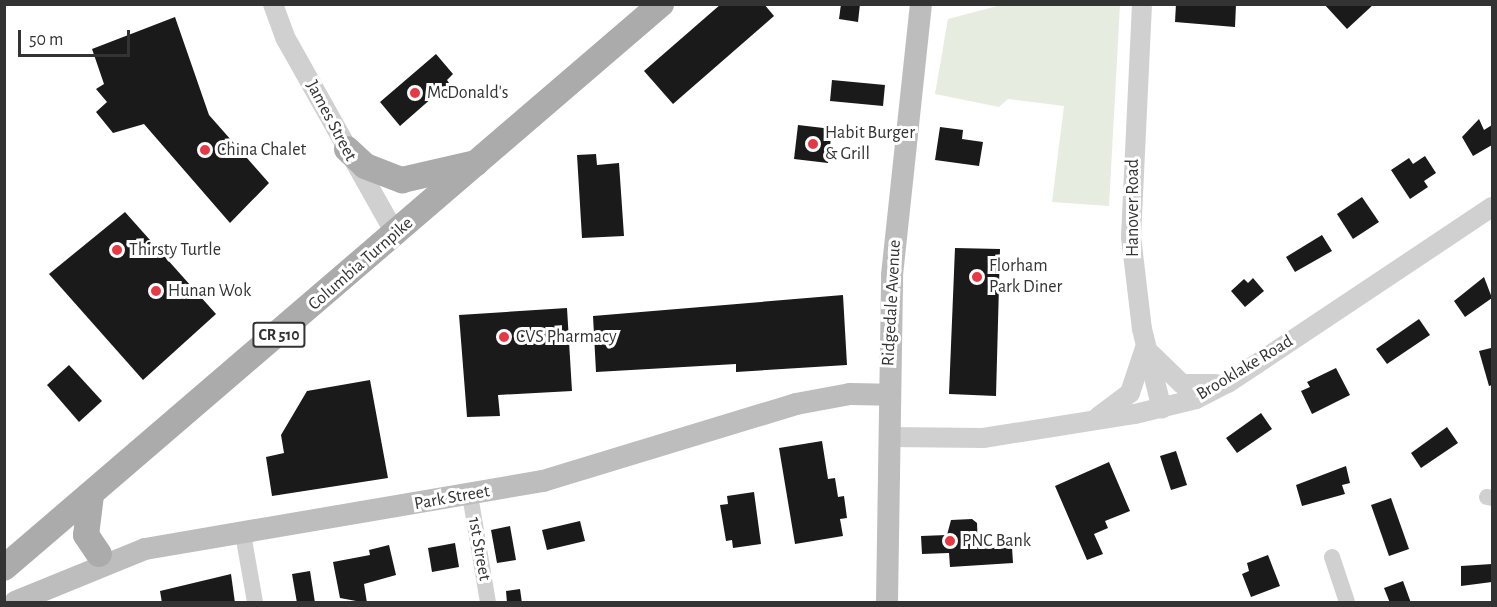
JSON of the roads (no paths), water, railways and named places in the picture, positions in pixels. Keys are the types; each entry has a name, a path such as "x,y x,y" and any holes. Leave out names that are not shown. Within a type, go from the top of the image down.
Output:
{"main road":[{"name":"Columbia Turnpike","path":"4,568 396,235 662,4"},
{"name":"Ridgedale Avenue","path":"887,603 892,266 921,4"},
{"path":"347,149 364,166 402,180 479,162"},
{"name":"Park Street","path":"23,601 128,553 470,495 581,471 796,404 850,394 889,394"},
{"path":"91,495 86,535 99,554"},
{"path":"23,601 29,586 43,575 99,554 128,553"}],"street":[{"name":"James Street","path":"273,4 286,39 396,235"},
{"name":"Hanover Road","path":"1142,4 1131,229 1146,348 1162,409"},
{"name":"Brooklake Road","path":"889,437 977,438 1162,409 1228,383 1492,207"},
{"path":"1092,421 1130,393 1146,348 1182,384 1228,383"},
{"name":"1st Street","path":"470,495 488,603"},
{"path":"243,534 255,603"},
{"path":"1332,557 1347,603"}],"place":[{"name":"McDonald's","path":"415,93"},
{"name":"Habit Burger & Grill","path":"813,144"},
{"name":"China Chalet","path":"205,150"},
{"name":"Thirsty Turtle","path":"117,250"},
{"name":"Florham Park Diner","path":"977,277"},
{"name":"Hunan Wok","path":"156,291"},
{"name":"CVS Pharmacy","path":"504,337"},
{"name":"PNC Bank","path":"950,541"}]}
